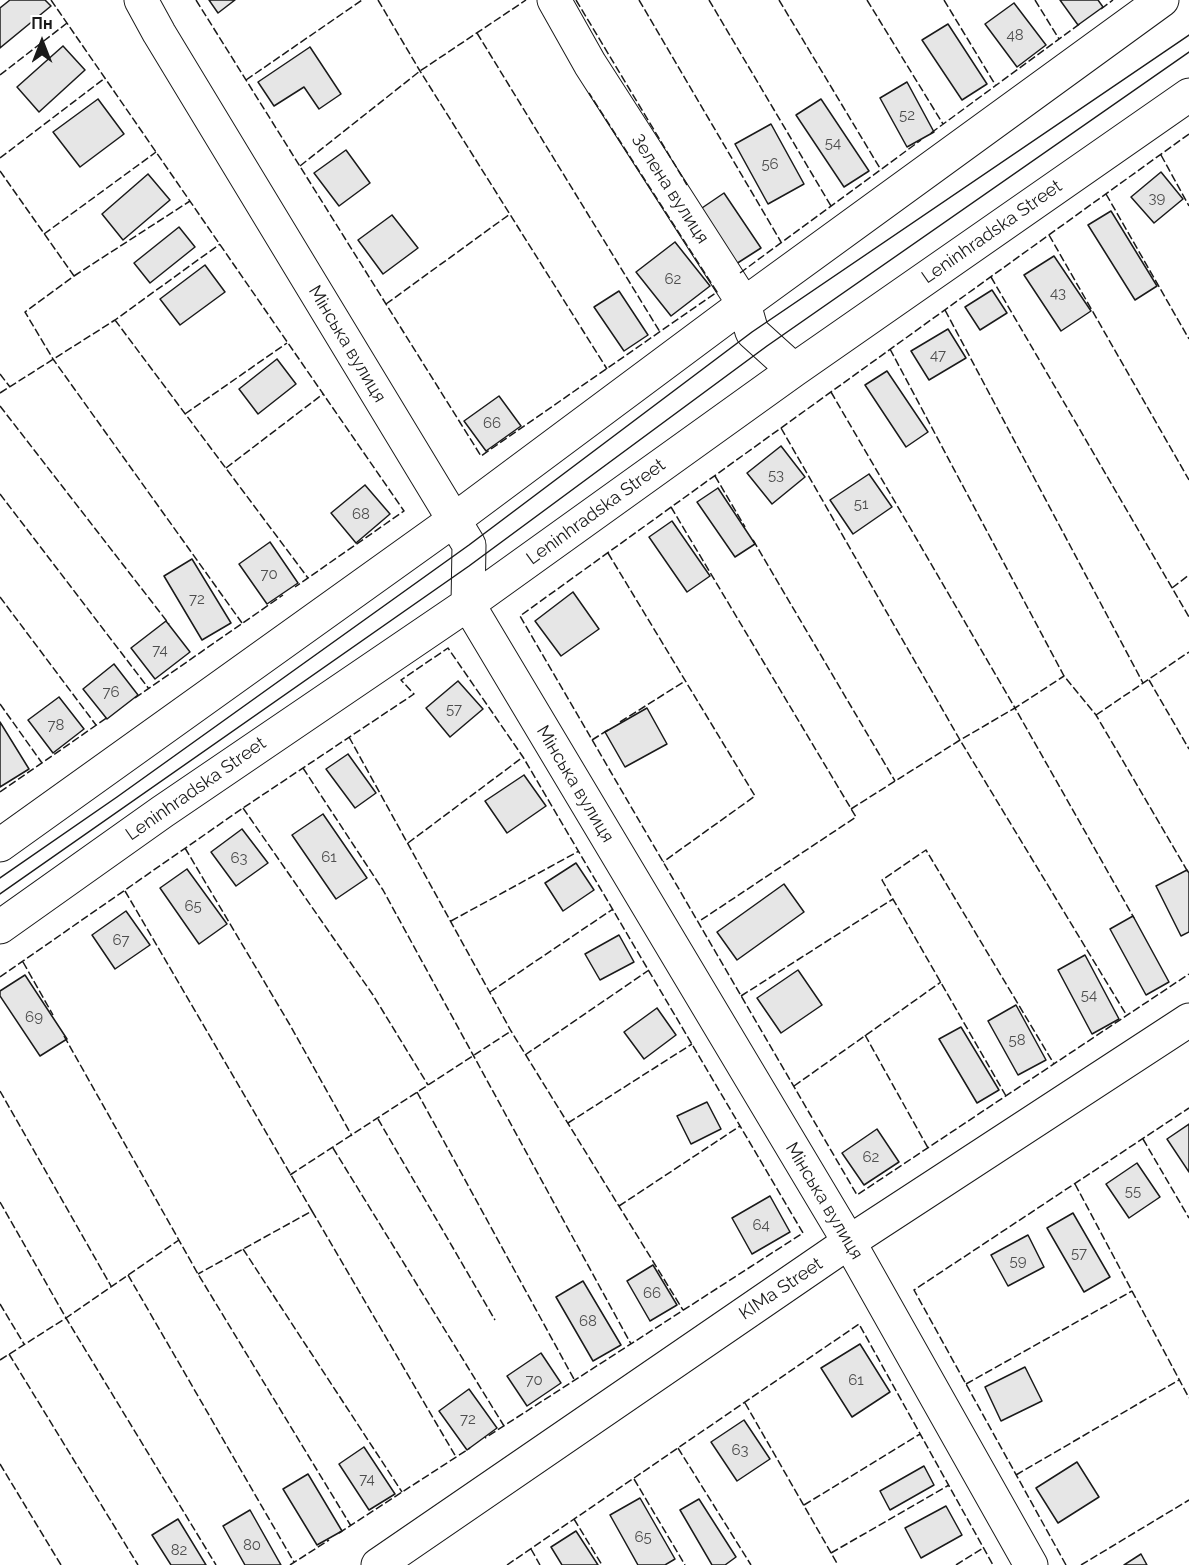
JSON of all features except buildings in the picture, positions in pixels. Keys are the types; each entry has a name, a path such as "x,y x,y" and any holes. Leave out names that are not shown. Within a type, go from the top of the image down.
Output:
{"street":[{"name":"Мінська вулиця","path":"141,0 469,545 468,604 849,1242 1031,1565"},
{"name":"Зелена вулиця","path":"554,0 590,64 744,304 752,332 794,370"},
{"path":"0,845 454,520 744,304 1162,0"},
{"name":"Leninhradska Street","path":"0,927 162,812 468,604 794,370 1189,94"},
{"name":"KIMa Street","path":"378,1565 849,1242 1189,1020"}],"tram line":[{"path":"0,878 469,545 752,332 1189,35"},
{"path":"0,894 469,566 767,346 1189,52"}],"fence":[{"path":"51,0 404,511 295,587"},
{"path":"196,0 481,456 717,292 589,93"},
{"path":"246,80 362,0"},
{"path":"378,0 607,369"},
{"path":"300,166 420,71 526,0"},
{"path":"576,0 687,185"},
{"path":"639,0 781,242"},
{"path":"709,0 831,206"},
{"path":"779,0 881,170"},
{"path":"867,0 943,124"},
{"path":"944,0 996,86"},
{"path":"1035,0 1059,39"},
{"path":"1101,9 1113,0"},
{"path":"0,75 67,23"},
{"path":"931,133 1081,23"},
{"path":"477,33 660,332"},
{"path":"0,158 105,78"},
{"path":"1189,134 520,616 857,1195 1189,974"},
{"path":"740,273 921,140"},
{"path":"44,234 156,152"},
{"path":"1161,155 1189,206"},
{"path":"0,171 74,276 25,312 53,359 242,623"},
{"path":"1106,194 1189,339"},
{"path":"74,276 190,201"},
{"path":"386,304 510,214"},
{"path":"1049,235 1189,480"},
{"path":"0,393 115,320 220,244"},
{"path":"991,277 1189,617"},
{"path":"945,310 1143,683"},
{"path":"115,320 308,578"},
{"path":"185,414 287,343"},
{"path":"890,349 1064,676 1096,715 1188,872"},
{"path":"0,374 10,387"},
{"path":"831,392 1015,708 1064,676"},
{"path":"226,468 323,394"},
{"path":"0,406 169,624"},
{"path":"781,428 960,740 1015,708 1134,918"},
{"path":"715,476 745,527"},
{"path":"0,494 149,689"},
{"path":"671,507 856,817 698,922"},
{"path":"753,540 895,781"},
{"path":"608,553 755,796 663,862"},
{"path":"1172,588 1189,575"},
{"path":"135,698 283,595"},
{"path":"0,597 96,725"},
{"path":"0,977 243,808 414,694 401,680 448,648 523,757 803,1233 485,1438"},
{"path":"1096,715 1189,652"},
{"path":"1149,680 1189,749"},
{"path":"620,722 685,681"},
{"path":"0,704 42,763"},
{"path":"0,792 108,717"},
{"path":"592,740 608,730"},
{"path":"349,737 511,1031 683,1310"},
{"path":"851,809 960,740 1127,1016"},
{"path":"408,843 523,757"},
{"path":"303,768 383,890 631,1344"},
{"path":"243,808 373,995 428,1085"},
{"path":"185,848 290,1025 352,1136"},
{"path":"1006,1096 882,880 926,850 1054,1064"},
{"path":"451,921 579,851"},
{"path":"125,891 312,1211 198,1274"},
{"path":"741,996 893,899"},
{"path":"490,992 613,909"},
{"path":"23,962 53,1015"},
{"path":"525,1055 649,970"},
{"path":"794,1086 941,982"},
{"path":"290,1175 511,1031"},
{"path":"865,1035 928,1148"},
{"path":"64,1036 198,1274 351,1526"},
{"path":"568,1123 692,1044"},
{"path":"0,1091 111,1286"},
{"path":"417,1092 575,1381"},
{"path":"1066,1565 914,1290 1189,1108"},
{"path":"378,1119 495,1320"},
{"path":"619,1206 740,1126"},
{"path":"1143,1139 1189,1218"},
{"path":"333,1148 504,1426"},
{"path":"1075,1184 1189,1398"},
{"path":"0,1202 66,1318 216,1565"},
{"path":"312,1211 456,1457"},
{"path":"0,1360 66,1318 179,1240"},
{"path":"243,1249 402,1492"},
{"path":"128,1275 294,1562"},
{"path":"966,1384 1132,1291"},
{"path":"0,1304 24,1344"},
{"path":"507,1565 859,1324 993,1565"},
{"path":"9,1354 138,1565"},
{"path":"1016,1475 1179,1380"},
{"path":"745,1403 838,1565"},
{"path":"804,1505 920,1434"},
{"path":"339,1533 470,1448"},
{"path":"678,1448 751,1565"},
{"path":"0,1464 61,1565"},
{"path":"634,1479 685,1565"},
{"path":"831,1553 949,1485"},
{"path":"1081,1565 1189,1500"},
{"path":"574,1519 602,1565"},
{"path":"290,1565 329,1540"},
{"path":"956,1565 983,1548"},
{"path":"531,1549 540,1565"}]}
